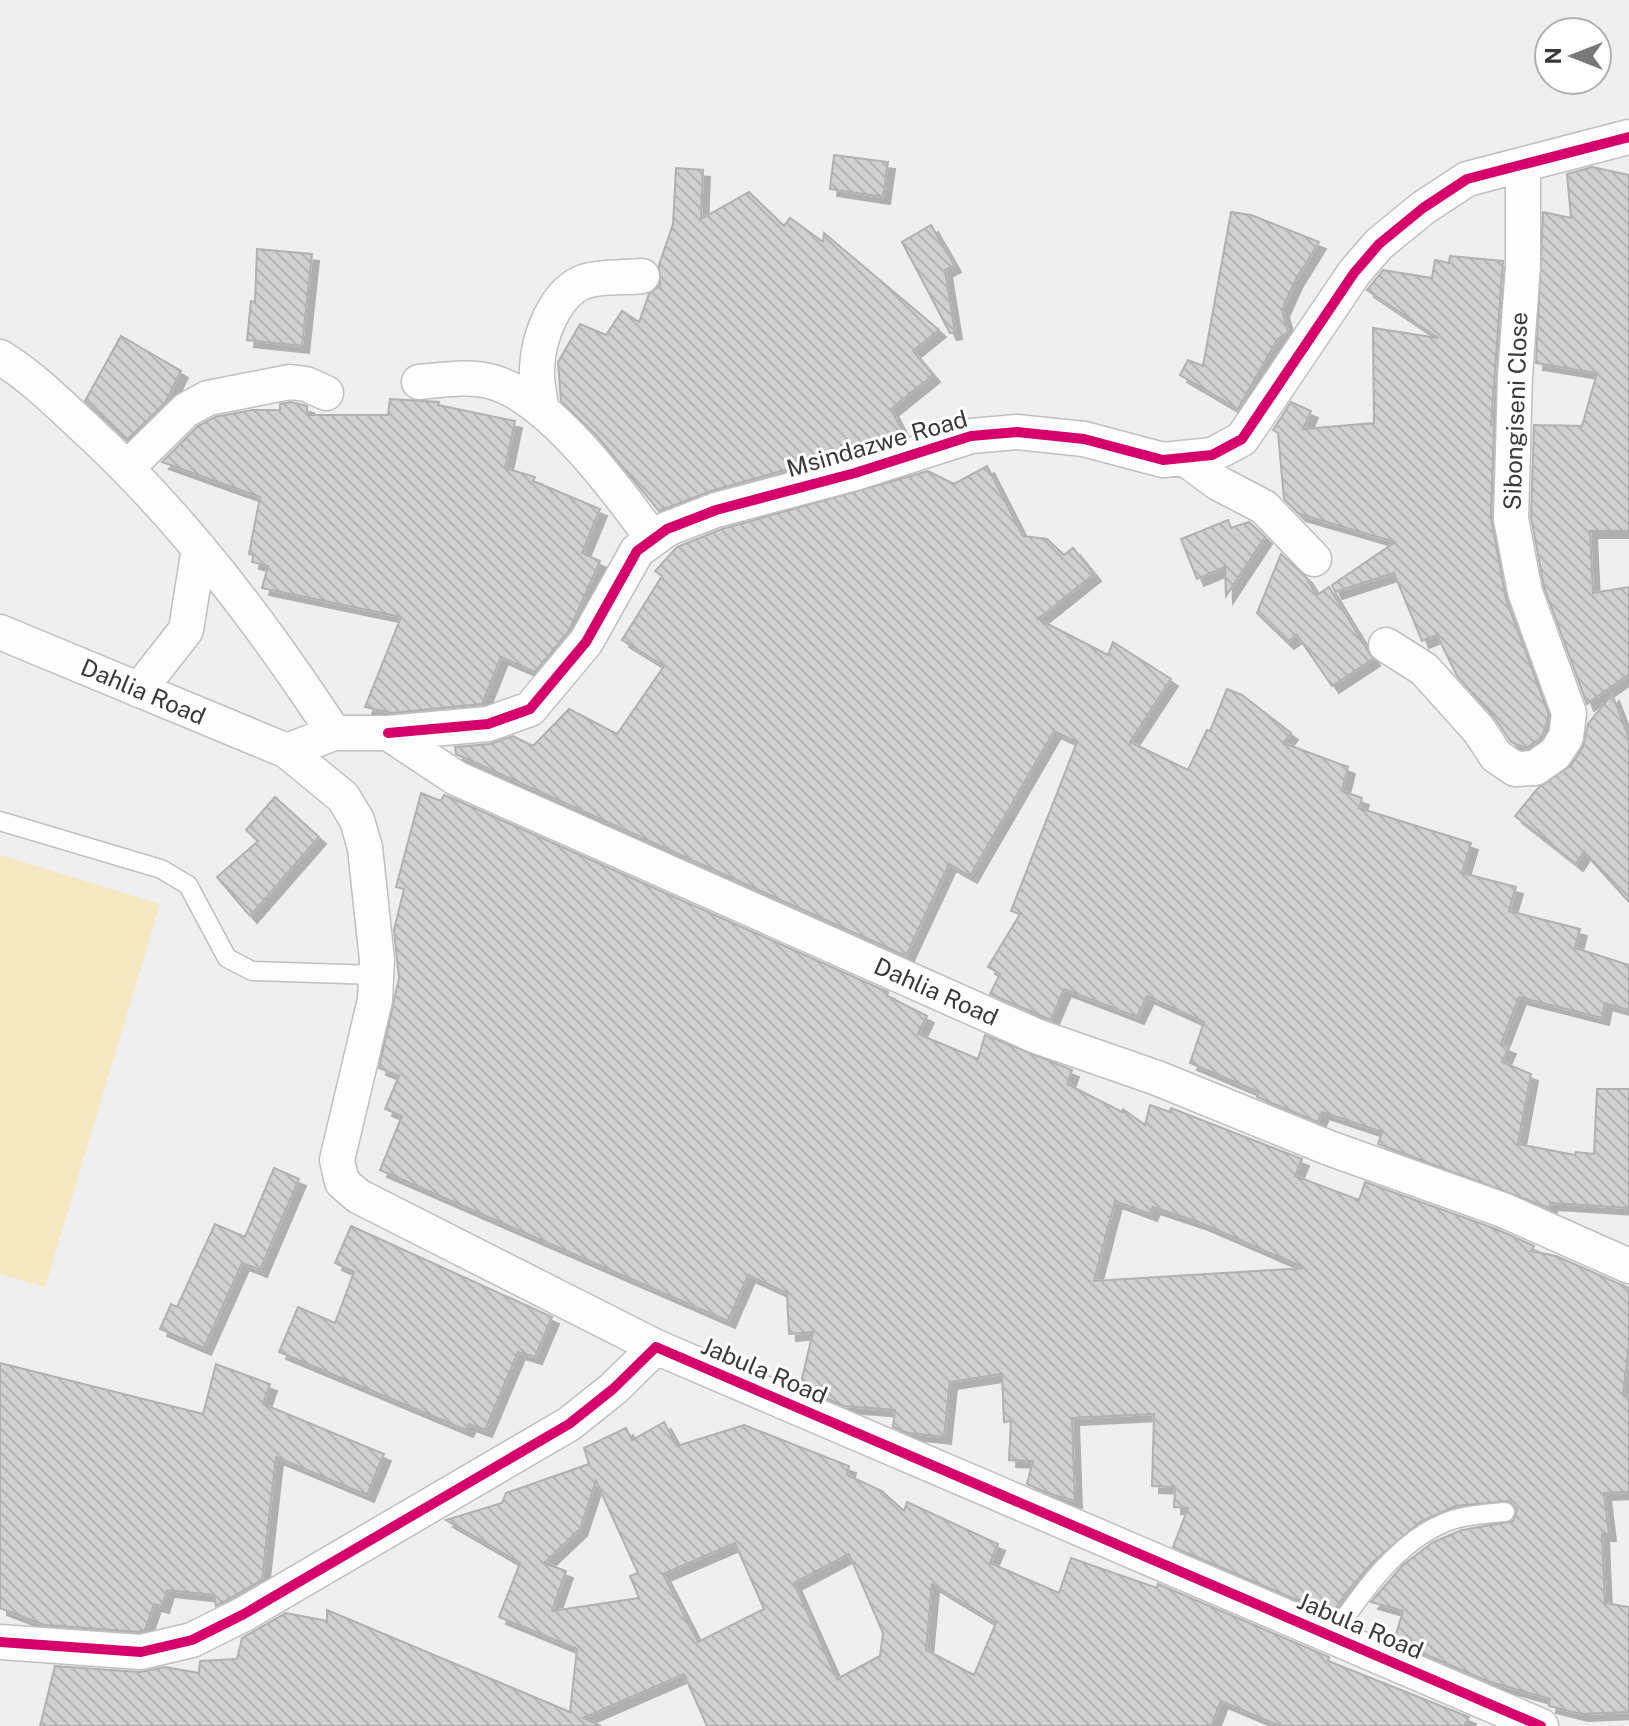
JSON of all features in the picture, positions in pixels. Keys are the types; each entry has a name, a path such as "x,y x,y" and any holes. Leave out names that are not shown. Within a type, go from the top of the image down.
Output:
{"street":[{"name":"Msindazwe Road","path":"388,733 488,724 530,709 586,642 637,551 667,529 716,510 855,473 971,436 1017,432 1084,439 1163,460 1187,460 1212,455 1242,439 1354,273 1379,244 1467,179 1629,137"},
{"name":"Sibongiseni Close","path":"1386,645 1424,669 1469,719 1496,756 1515,769 1535,768 1555,754 1566,737 1569,713 1525,592 1511,519 1515,376 1523,266 1523,166"},
{"path":"542,411 536,369 542,339 556,308 569,290 587,281 642,276"},
{"path":"0,357 24,372 127,468 199,548 287,661 334,733"},
{"path":"419,382 465,378 492,381 542,411 613,484 653,539"},
{"path":"127,468 186,410 208,398 290,382 306,384 326,393"},
{"path":"1187,460 1218,483 1264,507 1314,559"},
{"path":"139,690 186,630 199,548"},
{"name":"Dahlia Road","path":"0,632 287,751 343,797 357,820 371,884 376,975 375,1000 337,1160 342,1182 358,1196 656,1347"},
{"path":"287,751 334,733 388,733"},
{"name":"Dahlia Road","path":"388,733 456,778 1036,1036 1157,1078 1329,1148 1619,1254"},
{"path":"0,1642 141,1652 192,1640 244,1614 569,1424 656,1347"},
{"name":"Jabula Road","path":"656,1347 1541,1726"}],"lane":[{"path":"0,821 161,869 188,885 227,958 252,971 376,975"},
{"path":"1332,1636 1378,1575 1429,1532 1462,1517 1505,1512"}],"shaded area":[{"path":"0,855 160,904 45,1287 0,1274"}],"building":[{"path":"834,155 888,162 883,197 830,189"},
{"path":"1592,167 1629,175 1629,531 1590,531 1593,593 1629,587 1629,674 1587,704 1544,587 1531,517 1534,425 1582,426 1597,373 1536,363 1543,212 1571,218 1567,174"},
{"path":"676,168 703,170 701,219 749,192 784,226 790,218 823,242 824,233 939,330 913,351 933,375 891,409 905,436 711,491 659,511 597,436 561,401 558,362 580,324 606,335 622,311 639,322 649,294 660,285 659,265 673,224"},
{"path":"1231,212 1251,215 1319,242 1295,281 1282,310 1288,332 1277,340 1238,409 1180,375 1188,360 1203,366"},
{"path":"931,225 954,265 945,270 955,332 950,333 902,242"},
{"path":"257,249 312,254 302,346 247,340 251,301 255,302"},
{"path":"1450,256 1503,261 1491,425 1494,425 1491,518 1506,599 1549,715 1542,737 1526,748 1511,742 1494,717 1457,676 1437,635 1422,641 1394,573 1335,592 1332,585 1395,542 1299,514 1284,499 1278,433 1273,430 1291,402 1311,411 1303,429 1374,423 1373,328 1438,338 1367,290 1383,270 1432,278 1435,260 1449,263"},
{"path":"121,336 181,371 165,403 127,440 85,401"},
{"path":"390,399 439,402 438,405 515,421 505,468 535,477 533,481 600,509 582,553 600,561 569,631 535,672 501,657 482,704 392,713 365,707 401,617 262,588 268,566 252,562 253,555 249,554 260,497 162,462 198,426 215,417 252,410 280,410 280,404 291,402 307,406 307,415 388,415"},
{"path":"987,466 1023,536 1047,539 1064,555 1073,548 1094,574 1038,619 1108,655 1113,642 1171,679 1130,742 1188,770 1207,730 1210,731 1227,689 1242,695 1291,733 1283,743 1348,767 1342,791 1362,798 1359,808 1471,843 1462,873 1516,887 1509,911 1580,929 1575,948 1629,965 1629,1010 1605,1003 1602,1018 1519,997 1501,1044 1509,1047 1502,1062 1531,1074 1518,1144 1575,1155 1576,1152 1594,1154 1597,1089 1629,1089 1629,1208 1551,1203 1549,1208 1378,1144 1382,1132 1322,1112 1318,1122 1257,1097 1259,1092 1190,1063 1204,1022 1147,996 1137,1017 1064,989 1051,1020 990,994 1000,974 988,967 1020,914 1011,911 1077,742 1054,731 970,876 949,864 906,956 456,754 455,747 490,744 513,736 533,746 569,709 617,734 664,666 622,640 662,576 655,571 677,547 722,529 928,471 954,484"},
{"path":"1228,520 1231,528 1249,522 1265,537 1226,596 1225,567 1197,579 1181,539"},
{"path":"1281,554 1305,576 1317,595 1329,587 1373,659 1332,686 1297,635 1287,642 1257,613"},
{"path":"1612,694 1629,738 1629,902 1584,852 1576,864 1515,816 1538,788 1571,765 1583,747 1588,724"},
{"path":"421,793 441,801 444,795 888,992 887,996 927,1016 918,1034 978,1059 985,1035 1072,1070 1067,1084 1122,1112 1123,1109 1145,1125 1150,1105 1170,1112 1171,1108 1302,1159 1295,1176 1359,1200 1365,1182 1496,1229 1534,1246 1531,1251 1556,1256 1629,1288 1629,1344 1623,1395 1629,1396 1629,1492 1604,1493 1609,1534 1602,1534 1605,1603 1629,1607 1629,1712 1581,1714 1549,1706 1550,1699 1487,1681 1394,1641 1403,1611 1371,1602 1403,1565 1433,1542 1462,1530 1513,1521 1517,1510 1509,1501 1456,1506 1420,1522 1372,1563 1345,1594 1332,1615 1173,1547 1188,1508 1174,1507 1175,1487 1152,1486 1154,1414 1072,1418 1075,1501 1047,1493 1027,1484 1033,1461 1009,1460 1011,1421 1004,1422 1002,1374 950,1382 944,1437 908,1433 893,1427 895,1410 844,1406 800,1387 813,1332 789,1334 787,1293 748,1275 728,1321 380,1170 402,1116 385,1109 399,1076 379,1068 399,978 394,930 404,889 396,887","holes":["1115,1201 1150,1214 1153,1207 1201,1223 1305,1268 1094,1281"]},
{"path":"275,797 319,837 250,916 217,877 258,841 246,830"},
{"path":"274,1168 299,1179 260,1270 242,1263 204,1348 160,1329 171,1304 177,1307 215,1224 245,1237"},
{"path":"351,1226 552,1317 535,1357 518,1352 485,1430 469,1424 466,1430 279,1352 298,1307 335,1323 354,1272 335,1263"},
{"path":"0,1363 203,1414 216,1364 270,1384 263,1404 384,1454 367,1495 276,1457 262,1580 216,1606 214,1595 167,1590 162,1606 154,1604 145,1630 139,1632 44,1625 0,1608"},
{"path":"664,1422 677,1446 744,1425 849,1466 847,1475 882,1491 904,1511 907,1502 998,1544 990,1563 1059,1593 1071,1558 1157,1588 1158,1584 1329,1657 1328,1661 1469,1717 1464,1726 1280,1726 1221,1701 1211,1726 707,1726 684,1674 583,1718 601,1726 40,1726 55,1666 140,1672 165,1667 199,1673 200,1661 237,1659 242,1638 286,1613 327,1621 327,1610 570,1712 577,1649 499,1617 520,1563 446,1520 502,1503 506,1493 589,1464 584,1448 626,1428 632,1440","holes":["596,1481 638,1573 630,1576 639,1598 552,1611 566,1571 544,1563 580,1529","735,1543 764,1609 698,1642 663,1574","849,1554 883,1633 880,1656 837,1679 794,1583","932,1584 996,1623 974,1675 926,1650"]}],"cycle path":[{"path":"388,733 488,724 530,709 586,642 637,551 667,529 716,510 855,473 971,436 1017,432 1084,439 1163,460 1212,455 1242,439 1354,273 1379,244 1423,208 1467,179 1629,137"},
{"path":"0,1642 141,1652 192,1640 244,1614 569,1424 613,1389 656,1347 1541,1726"}]}
